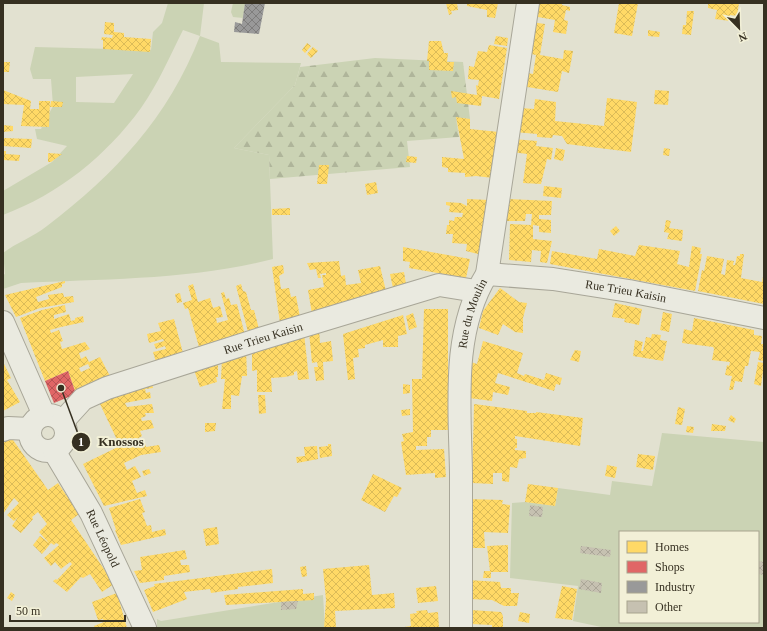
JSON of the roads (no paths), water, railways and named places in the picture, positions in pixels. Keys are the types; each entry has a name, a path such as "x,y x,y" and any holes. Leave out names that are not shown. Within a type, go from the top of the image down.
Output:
{"street":[{"name":"Rue du Moulin","path":"461,628 460,387 463,332 481,282 528,3"},
{"name":"Rue Trieu Kaisin","path":"46,422 83,399 108,388 260,339 439,286 481,282 553,279 764,318"},
{"path":"3,322 46,422"},
{"path":"3,430 46,422 67,430 63,445 49,452 38,448 31,440 46,422"},
{"name":"Rue Léopold","path":"54,450 91,513 145,628"}],"place":[{"name":"Knossos","path":"61,388"}]}
